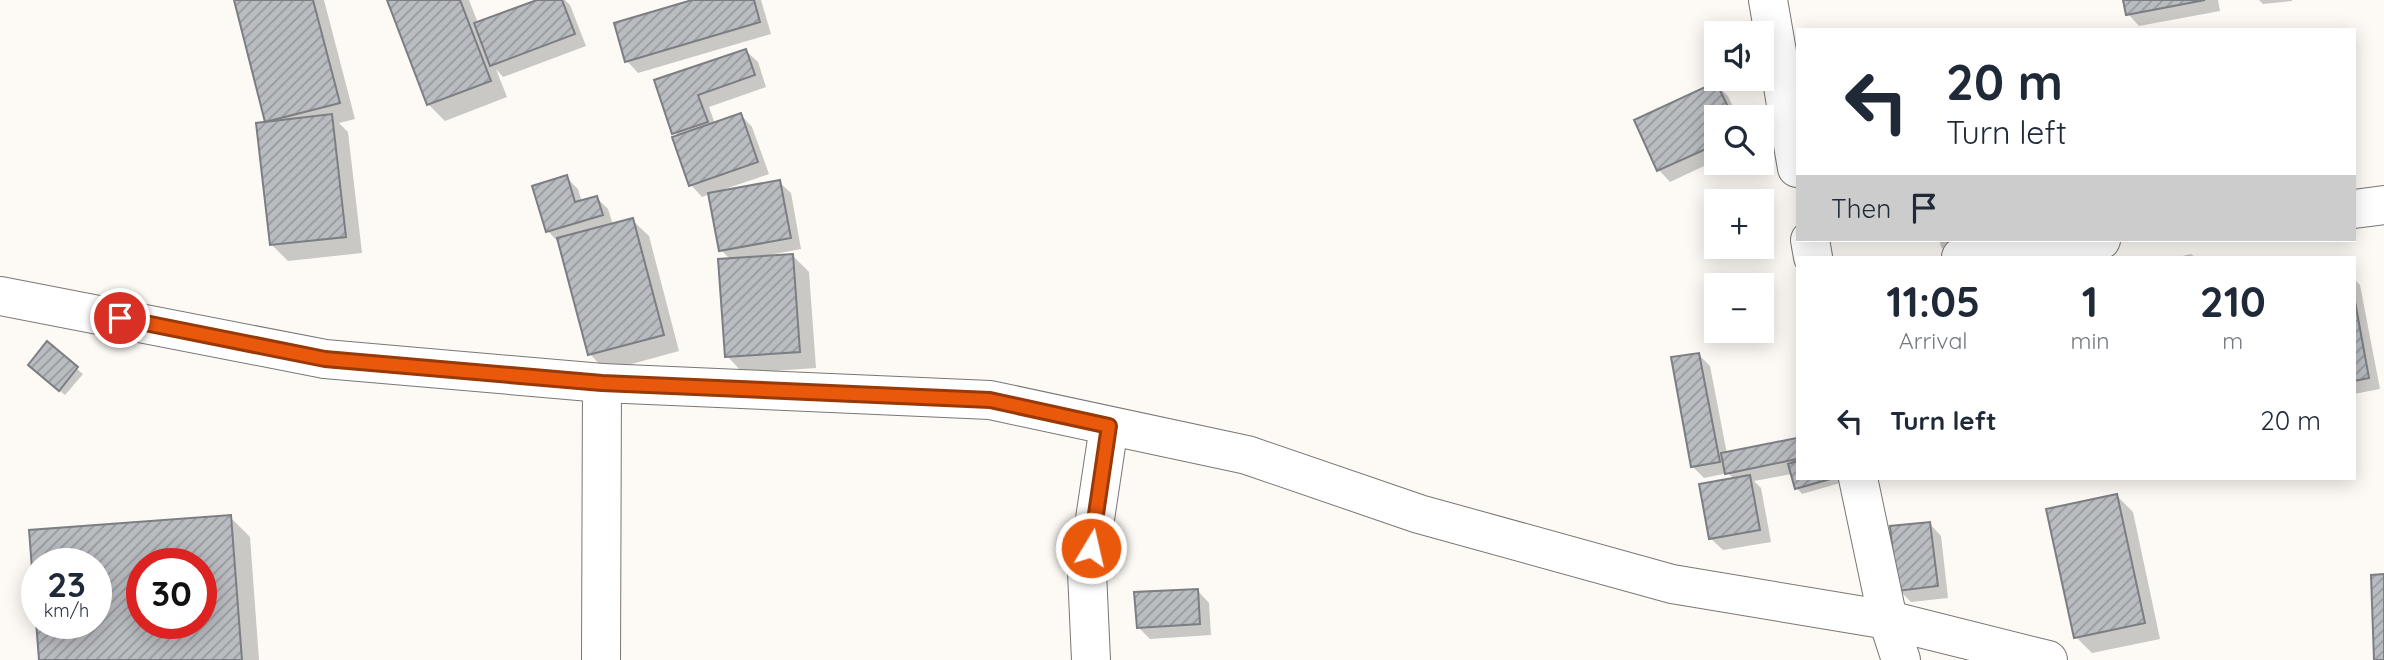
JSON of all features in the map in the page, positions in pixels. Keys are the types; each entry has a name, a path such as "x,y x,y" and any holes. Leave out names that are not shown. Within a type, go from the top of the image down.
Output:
{"street":[{"path":"1768,0 1796,161"},
{"path":"2356,209 2384,205"},
{"path":"1969,256 2085,242"},
{"path":"0,296 325,359 602,383 990,400 1247,455 1419,514 1672,584 1888,620 2048,660"},
{"path":"601,660 602,383"},
{"path":"1091,660 1087,572 1109,426"},
{"path":"1858,480 1888,620 1902,660"}],"building":[{"path":"234,0 313,0 340,103 265,122"},
{"path":"387,0 460,0 491,81 427,105"},
{"path":"537,0 562,0 575,34 490,66 474,23"},
{"path":"692,0 754,0 760,22 625,62 614,23"},
{"path":"2123,0 2205,0 2126,15"},
{"path":"746,49 755,75 698,95 708,122 672,134 654,80"},
{"path":"1704,88 1704,91 1720,91 1727,105 1704,105 1704,150 1657,171 1634,120"},
{"path":"741,113 758,162 689,186 672,137"},
{"path":"332,114 346,237 270,245 256,123"},
{"path":"567,175 575,202 597,196 603,215 546,232 532,186"},
{"path":"780,180 791,238 719,251 708,193"},
{"path":"633,218 664,335 588,355 557,238"},
{"path":"793,254 800,352 725,357 718,259"},
{"path":"2356,307 2369,378 2356,381"},
{"path":"47,341 78,367 59,391 28,365"},
{"path":"1699,353 1720,462 1691,467 1671,357"},
{"path":"1796,438 1796,459 1725,474 1721,453"},
{"path":"1796,461 1796,480 1827,480 1795,489 1788,464"},
{"path":"1750,475 1760,530 1709,539 1699,484"},
{"path":"2117,494 2145,623 2074,638 2046,509"},
{"path":"231,515 242,660 39,660 37,639 112,639 112,548 30,548 29,530"},
{"path":"1930,522 1938,586 1897,591 1890,526"},
{"path":"2384,574 2384,660 2374,660 2371,575"},
{"path":"1198,589 1200,624 1137,628 1134,592"}],"route":[{"path":"120,318 325,359 602,383 990,400 1109,426 1091,548"}]}
